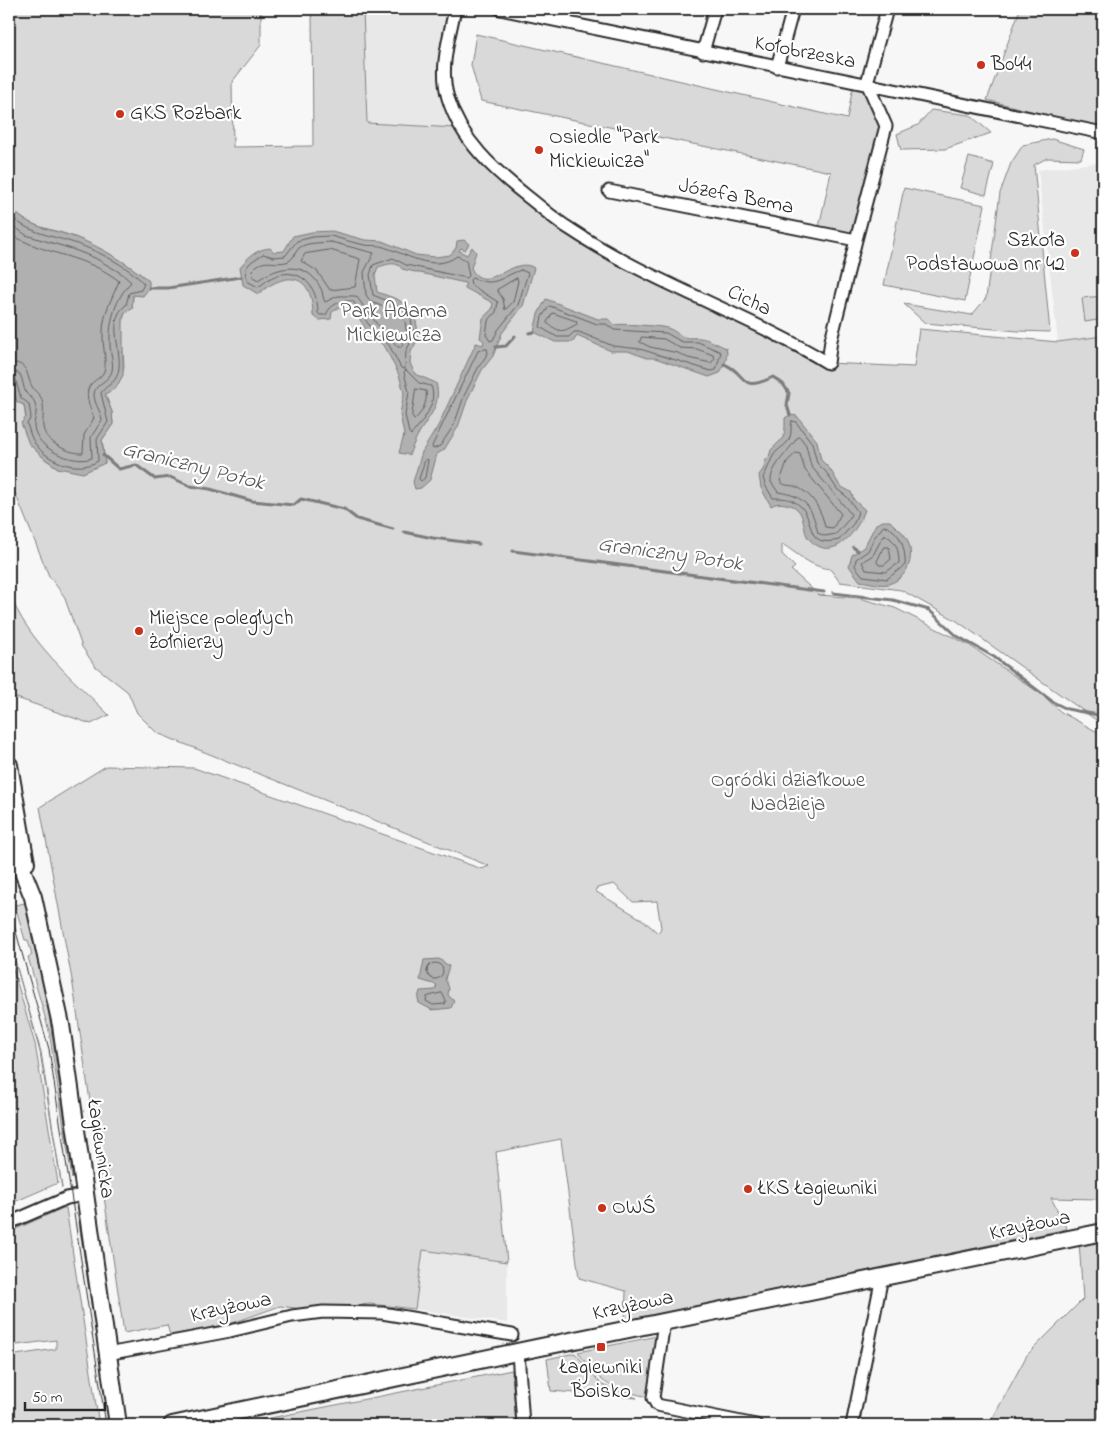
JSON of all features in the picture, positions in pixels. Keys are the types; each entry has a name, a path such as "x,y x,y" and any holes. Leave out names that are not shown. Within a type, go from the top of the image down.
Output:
{"street":[{"name":"Cicha","path":"454,9 444,61 448,97 470,143 489,164 569,229 638,269 802,348 828,363 831,340 886,126 867,83"},
{"name":"Kołobrzeska","path":"500,9 1103,133"},
{"path":"565,22 568,9"},
{"path":"703,52 715,9"},
{"path":"777,67 794,9"},
{"path":"867,83 887,9"},
{"name":"Józefa Bema","path":"609,191 856,240"},
{"name":"Łagiewnicka","path":"9,765 28,880 51,972 61,1025 118,1425"},
{"name":"Łagiewnicka","path":"9,837 28,880"},
{"path":"9,1223 67,1198 84,1195"},
{"name":"Krzyżowa","path":"172,1425 1103,1232"},
{"path":"852,1425 882,1277"},
{"name":"Krzyżowa","path":"107,1354 230,1331 292,1316 323,1312 382,1313 512,1335"},
{"path":"664,1322 653,1398 657,1405 756,1425"},
{"path":"518,1352 523,1425"}],"shaded area":[{"path":"363,9 450,9 440,60 456,128 367,123"},
{"name":"Szkoła Podstawowa nr 42","path":"1103,162 1103,336 1058,342 1038,170"},
{"path":"423,1249 507,1262 507,1323 415,1309"}],"green space":[{"path":"9,9 261,9 261,45 232,82 233,147 313,146 312,9 363,9 367,123 456,128 569,229 828,363 914,367 919,329 1058,342 1103,336 1103,725 957,621 901,590 840,582 830,569 810,563 782,544 782,554 795,567 791,570 819,595 859,598 895,608 969,645 1044,696 1061,712 1103,735 1103,1196 1098,1199 1051,1198 1067,1229 625,1321 626,1291 579,1278 561,1139 496,1152 507,1262 423,1250 415,1309 370,1304 308,1310 280,1306 230,1324 170,1335 167,1325 124,1333 73,985 40,807 106,766 194,768 482,869 489,866 157,733 137,713 128,692 95,666 82,647 64,596 49,576 9,478 9,376 17,402 24,405 29,444 45,459 58,468 105,463 102,440 113,424 112,412 105,394 116,388 123,371 123,319 125,312 132,309 133,295 149,281 133,268 106,252 67,234 33,224 17,214 9,206","holes":["614,884 633,902 657,901 661,928 658,933 643,920 595,891 597,888"]},
{"path":"1020,9 1103,9 1103,129 987,100"},
{"path":"476,34 847,119 853,86 875,90 881,126 852,234 819,227 831,172 481,101 471,65"},
{"path":"931,110 970,115 991,133 945,149 901,150 897,134 918,125"},
{"path":"1052,139 1084,149 1081,159 1047,158 1034,165 1050,332 925,323 904,304 972,315 986,298 1000,193 1011,163 1023,145"},
{"path":"969,157 994,164 986,195 960,188"},
{"path":"904,188 985,205 965,301 884,285"},
{"path":"1103,296 1103,319 1085,322 1082,298"},
{"path":"9,592 27,627 39,643 66,673 109,715 91,724 11,696 9,689"},
{"path":"25,903 48,1008 72,1179 49,1031 28,957 32,955 28,940 25,940 15,905"},
{"path":"9,955 35,1044 58,1183 12,1203 9,1201"},
{"path":"15,961 41,1052 62,1188 40,1052"},
{"path":"66,1208 99,1425 9,1425 9,1356 56,1349 56,1340 9,1346 9,1232"},
{"path":"78,1217 79,1219 100,1362"},
{"path":"1103,1237 1103,1425 989,1425 1027,1355 1083,1299 1079,1242"},
{"path":"662,1335 653,1398 627,1392 609,1385 595,1373 578,1352"},
{"path":"575,1353 602,1385 637,1398 551,1391 547,1359"},
{"path":"512,1370 516,1425 235,1425"}],"water":[{"path":"9,206 32,224 77,238 105,251 149,281 149,288 143,296 133,295 132,309 125,312 123,319 123,375 116,388 105,394 112,412 113,424 102,440 105,463 83,473 58,468 45,459 29,444 21,423 26,417 24,405 17,402 9,376"},
{"path":"332,231 365,240 382,241 416,255 435,257 450,255 456,248 457,241 464,240 469,244 465,250 461,248 459,251 467,255 472,247 476,252 471,268 477,276 484,278 492,277 518,266 526,265 534,268 523,306 502,333 493,356 482,370 468,398 458,427 444,450 437,454 430,480 421,488 415,489 413,482 422,452 438,426 476,343 483,345 484,341 480,338 483,318 492,309 493,303 465,288 465,283 402,269 394,264 378,267 375,275 377,292 397,299 409,307 415,316 419,337 411,352 410,363 415,374 436,383 437,391 436,404 409,455 399,453 404,435 400,414 404,393 399,375 385,347 368,332 351,306 340,307 332,312 331,319 319,320 313,316 309,291 304,284 297,280 279,281 258,294 243,285 240,267 257,252 270,248 274,252 284,251 293,236 312,232"},
{"path":"546,299 598,319 608,319 615,325 663,327 686,338 707,339 726,348 726,361 720,373 709,377 655,358 647,358 628,351 611,351 577,336 573,342 555,342 534,332 538,314"},
{"path":"790,415 797,416 817,441 821,460 830,469 840,486 851,492 854,500 865,510 850,535 836,547 819,546 810,540 798,510 793,506 784,504 771,506 761,488 759,475 771,450 782,439 785,431 785,418"},
{"path":"890,521 907,539 910,546 910,562 902,576 896,581 888,584 878,584 860,581 849,566 852,555 864,547 876,524"},
{"path":"439,959 449,966 445,979 449,988 448,995 454,1001 451,1008 432,1010 419,1003 418,998 420,991 435,990 437,985 420,980 424,960"}],"waterway":[{"path":"149,288 168,288 241,277"},
{"path":"529,333 534,332"},
{"path":"496,347 506,346 515,336"},
{"path":"724,364 732,368 749,383 754,384 773,377 783,384 789,393 787,405 790,415"},
{"name":"Graniczny Potok","path":"103,455 119,469 136,465 155,479 170,477 190,486 210,489 252,501 294,505 301,499 344,509 357,519 393,529"},
{"name":"Graniczny Potok","path":"404,532 479,544"},
{"path":"853,547 858,551"},
{"name":"Graniczny Potok","path":"513,551 824,592"},
{"name":"Graniczny Potok","path":"833,593 893,600 929,610 957,636 994,657 1053,702 1067,709 1103,716"}],"tram line":[{"path":"9,907 49,1049 106,1425"}],"place":[{"name":"B044","path":"981,65"},
{"name":"GKS Rozbark","path":"120,114"},
{"name":"Osiedle \"Park Mickiewicza\"","path":"539,150"},
{"name":"Szkoła Podstawowa nr 42","path":"1075,253"},
{"name":"Miejsce poległych żołnierzy","path":"139,631"},
{"name":"ŁKS Łagiewniki","path":"748,1189"},
{"name":"OWŚ","path":"602,1208"},
{"name":"Łagiewniki Boisko","path":"601,1347"}],"park label":[{"name":"Park Adama Mickiewicza","path":"394,324"},
{"name":"Ogródki działkowe Nadzieja","path":"788,793"}]}
